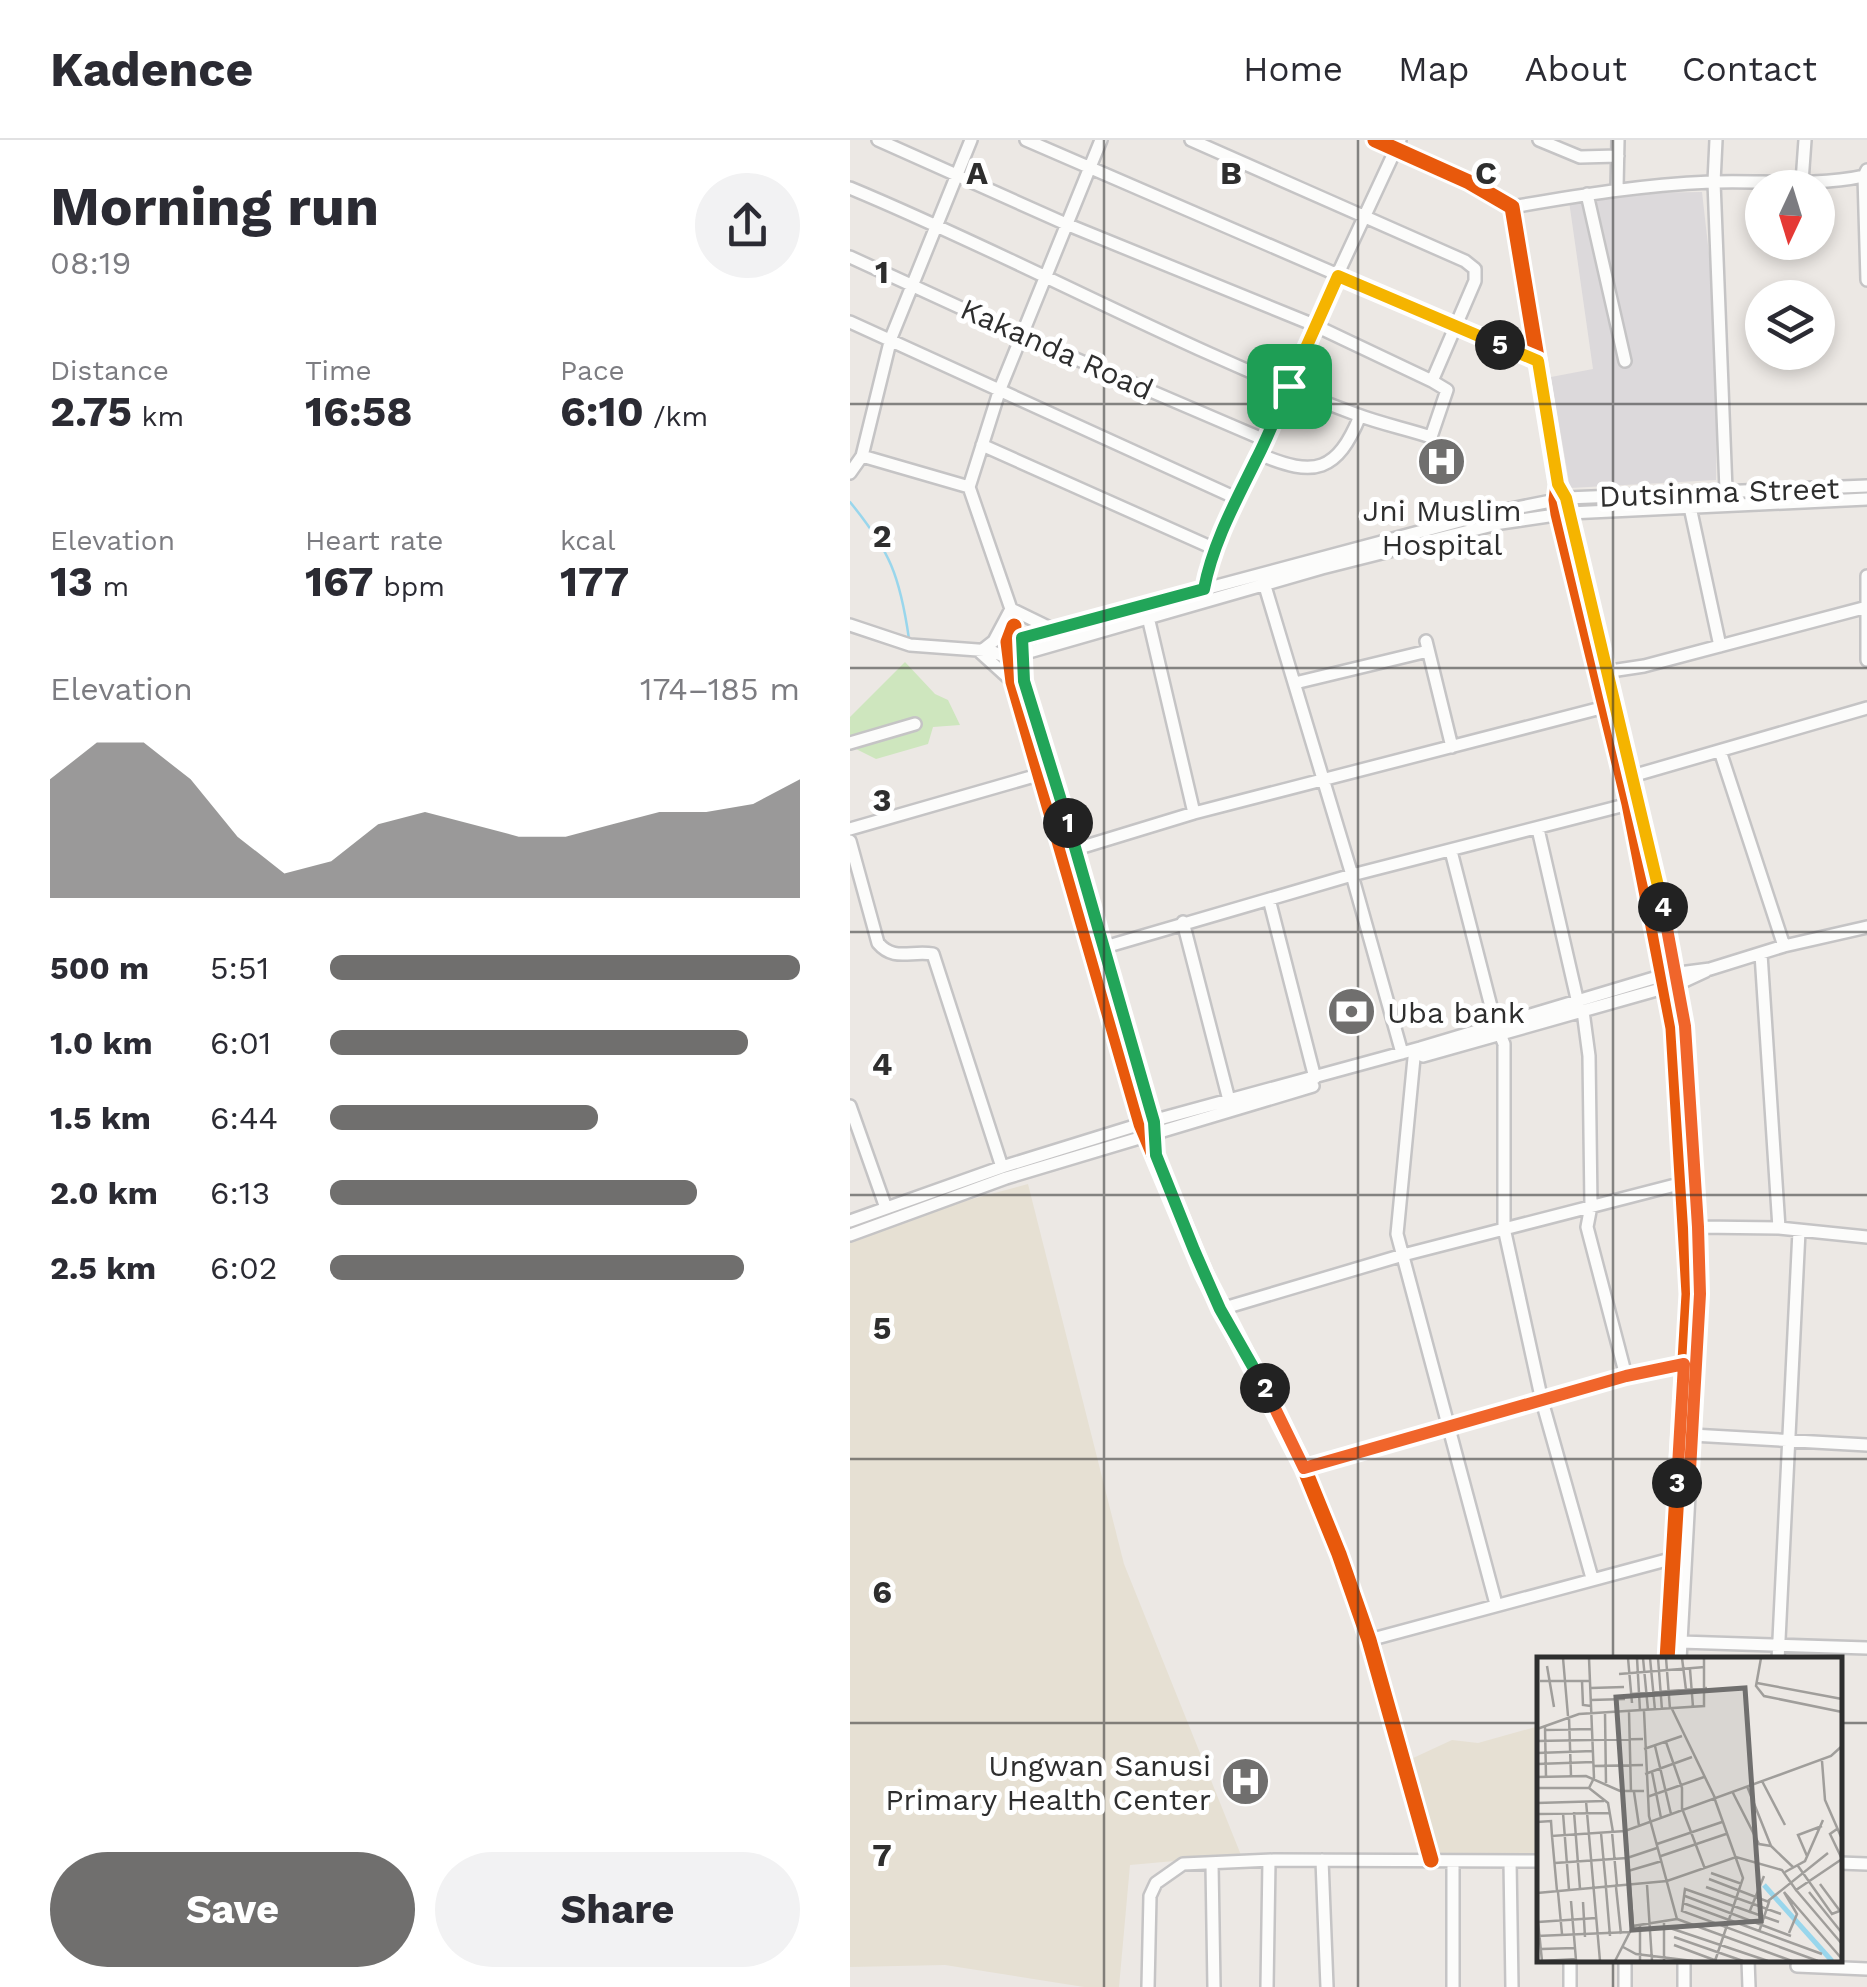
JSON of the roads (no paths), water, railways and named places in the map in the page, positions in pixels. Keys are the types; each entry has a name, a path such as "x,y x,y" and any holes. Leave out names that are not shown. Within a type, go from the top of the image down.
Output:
{"street":[{"path":"850,188 1289,386 1360,416 1431,437 1447,390 1432,380 1314,325 1066,224 878,140"},
{"path":"850,474 862,456 891,338 970,140"},
{"path":"1026,140 1538,361"},
{"path":"1101,140 1020,335 969,488 1012,609 1018,682 1038,774 1149,1129"},
{"path":"1191,140 1465,261 1475,269 1475,280 1432,380"},
{"path":"1376,140 1398,144 1512,207 1617,188 1745,182"},
{"path":"1539,140 1580,157 1618,156"},
{"path":"1617,188 1618,140"},
{"path":"1716,140 1714,182 1726,490"},
{"path":"1803,170 1806,140"},
{"path":"1204,589 1236,498 1260,454 1314,325 1398,144"},
{"path":"1835,182 1866,173 1867,280"},
{"path":"1588,194 1626,361"},
{"path":"1512,207 1561,499 1602,672 1632,776 1671,979 1689,1294 1684,1364 1680,1657"},
{"name":"Kakanda Road","path":"850,257 1264,440"},
{"path":"850,322 1236,498"},
{"path":"1260,454 1306,468 1329,464 1344,450 1360,416"},
{"path":"982,445 1215,549"},
{"path":"862,456 969,488"},
{"name":"Dutsinma Street","path":"986,652 1052,629 1486,514 1561,499 1867,486"},
{"name":"Dutsinma Street","path":"1015,656 1264,584 1501,524 1564,513 1867,499"},
{"path":"1690,507 1720,646"},
{"path":"1867,576 1867,660"},
{"path":"1264,584 1408,1056 1397,1234 1496,1604"},
{"path":"1602,672 1634,669 1866,608"},
{"path":"1012,609 1052,629"},
{"path":"986,652 1012,609"},
{"path":"1148,617 1194,813"},
{"path":"850,625 910,646 1015,656"},
{"path":"1296,683 1427,646 1452,747"},
{"path":"1018,682 1040,648"},
{"path":"986,652 1018,682 1076,849 1105,947 1156,1155 1220,1309 1304,1468 1368,1640 1431,1860"},
{"path":"1602,672 1605,707 1685,1026 1700,1294 1692,1436 1674,1558 1667,1657"},
{"path":"1076,849 1194,813 1605,707"},
{"path":"1632,776 1867,708"},
{"path":"850,743 915,724"},
{"path":"1720,752 1784,946"},
{"path":"850,829 1038,774"},
{"path":"1105,947 1352,875 1629,804"},
{"path":"1538,829 1581,1007 1588,1056 1591,1206 1587,1226 1626,1376"},
{"path":"850,841 878,944 887,954 897,956 933,954 1002,1167"},
{"path":"1452,850 1504,1044 1504,1228 1542,1401 1592,1578"},
{"path":"1269,898 1315,1078"},
{"path":"1183,922 1229,1100"},
{"path":"850,1221 1002,1167 1408,1056 1784,946 1867,928"},
{"path":"1762,954 1779,1228"},
{"path":"850,1235 1229,1100 1408,1056"},
{"path":"850,1106 886,1208"},
{"path":"1220,1309 1402,1255 1683,1182"},
{"path":"1698,1227 1779,1228 1867,1237"},
{"path":"1778,1657 1799,1231"},
{"path":"1304,1468 1626,1376 1684,1364"},
{"path":"1692,1436 1867,1445"},
{"path":"1368,1640 1674,1558"},
{"path":"1680,1642 1867,1648"},
{"path":"1267,1987 1269,1860"},
{"path":"1148,1987 1150,1896 1156,1883 1182,1864 1269,1860 1537,1860"},
{"path":"1322,1860 1328,1987"},
{"path":"1510,1860 1512,1987"},
{"path":"1453,1861 1453,1987"},
{"path":"1842,1863 1867,1864"},
{"path":"1212,1864 1214,1987"},
{"path":"1748,1962 1749,1987"},
{"path":"1798,1966 1867,1969"}],"waterway":[{"path":"850,502 891,565 909,639"}],"place":[{"name":"Jni Muslim Hospital","path":"1442,461"},
{"name":"Uba bank","path":"1352,1012"},
{"name":"Ungwan Sanusi Primary Health Center","path":"1246,1782"}]}
